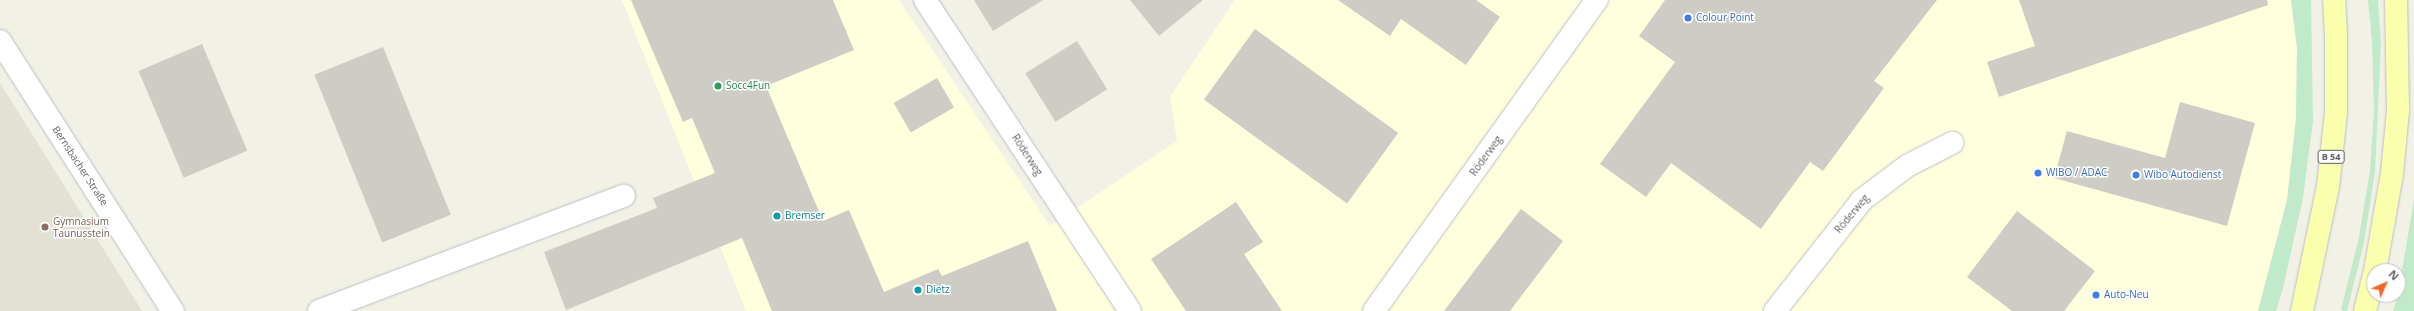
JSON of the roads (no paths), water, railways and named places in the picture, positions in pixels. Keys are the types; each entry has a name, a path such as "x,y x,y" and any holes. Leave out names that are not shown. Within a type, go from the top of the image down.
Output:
{"main road":[{"name":"B 54","path":"2302,311 2314,261 2329,179 2336,112 2336,36 2334,0"},
{"path":"2376,263 2392,174 2398,111 2396,0"}],"street":[{"name":"Röderweg","path":"925,0 1130,311"},
{"name":"Röderweg","path":"1374,311 1597,0"},
{"name":"Bernsbacher Straße","path":"0,41 173,311"},
{"name":"Röderweg","path":"1775,311 1862,200 1907,166 1952,143"},
{"path":"319,311 624,196"}],"place":[{"name":"Colour Point","path":"1688,18"},
{"name":"Socc4Fun","path":"718,86"},
{"name":"WIBO / ADAC","path":"2038,173"},
{"name":"Wibo Autodienst","path":"2136,175"},
{"name":"Bremser","path":"777,216"},
{"name":"Gymnasium Taunusstein","path":"45,227"},
{"name":"Dietz","path":"918,290"},
{"name":"Auto-Neu","path":"2096,295"}]}
